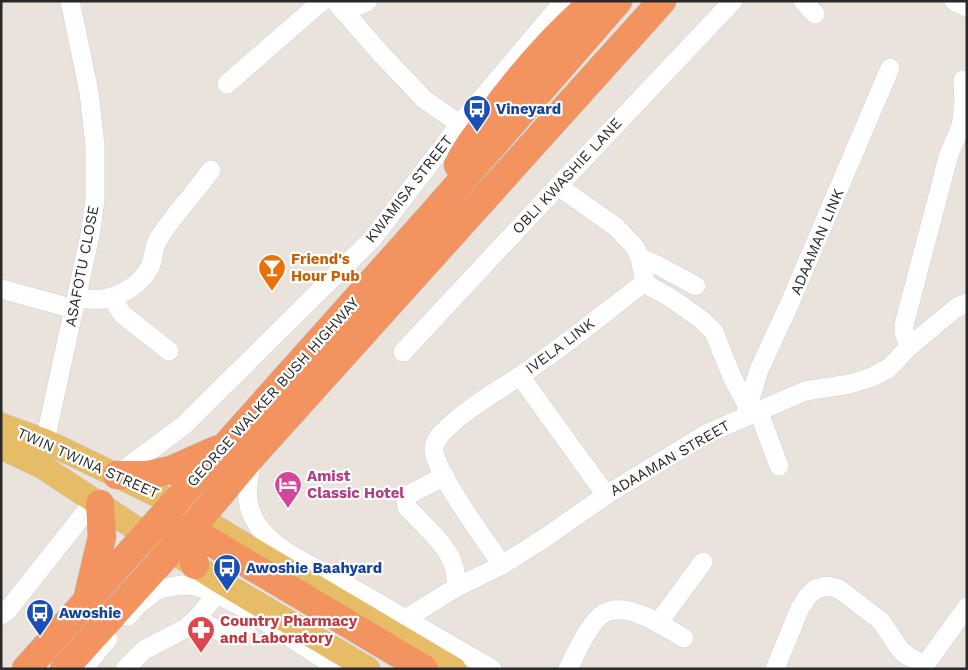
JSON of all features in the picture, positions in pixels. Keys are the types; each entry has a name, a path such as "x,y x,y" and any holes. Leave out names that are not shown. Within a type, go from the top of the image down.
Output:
{"highway":[{"path":"438,208 463,154 500,102 534,60 574,18 594,1"},
{"name":"GEORGE WALKER BUSH HIGHWAY","path":"26,669 438,208 618,1"},
{"name":"GEORGE WALKER BUSH HIGHWAY","path":"64,669 170,551 200,530 253,455 662,1"},
{"path":"117,475 147,475 171,470 226,445"},
{"path":"87,601 102,537 97,502"},
{"path":"146,535 167,529 200,530 424,669"},
{"path":"195,565 192,556 193,549 198,544 200,530"}],"main road":[{"name":"TWIN TWINA STREET","path":"1,425 45,441 174,503 200,530 454,669"},
{"name":"TWIN TWINA STREET","path":"1,447 43,467 170,551 195,565 330,662 368,669"}],"street":[{"name":"ASAFOTU CLOSE","path":"45,441 90,235 94,200 95,145 89,92 70,1"},
{"path":"227,84 322,1"},
{"path":"339,7 368,1"},
{"path":"460,124 564,1"},
{"name":"OBLI KWASHIE LANE","path":"403,352 733,1"},
{"path":"954,1 967,6"},
{"name":"KWAMISA STREET","path":"117,475 183,426 373,238 460,124 425,100 339,7"},
{"name":"ADAAMAN LINK","path":"750,411 759,370 789,305 890,68"},
{"path":"909,347 904,332 904,325 949,154 961,126 964,109 963,80"},
{"path":"1,289 75,304 112,298 121,294 136,284 146,273 150,266 157,240 211,170"},
{"path":"558,186 616,227 635,247 646,282 651,287 671,298 702,320 714,332 732,378 779,466"},
{"path":"640,258 696,286"},
{"name":"IVELA LINK","path":"606,495 520,376 646,282"},
{"path":"112,298 122,314 169,351"},
{"name":"ADAAMAN STREET","path":"405,619 457,588 502,565 606,495 706,434 750,411 805,391 850,384 872,377 889,368 909,347 956,308 967,303"},
{"path":"502,565 444,476 434,448 439,435 463,414 497,389 520,376"},
{"name":"GEORGE WALKER BUSH HIGHWAY","path":"253,455 247,488 248,507 256,523 267,538 306,563 492,669"},
{"path":"444,476 408,495 406,500 407,507 443,546 449,556 453,563 457,588"},
{"path":"1,615 7,611 97,502"},
{"path":"658,623 703,562"},
{"path":"83,669 139,604 159,589 180,585 196,586 217,594 257,616 330,662"},
{"path":"775,669 798,613 808,596 816,589 827,586 839,589 881,621 899,648 923,667 967,607"},
{"path":"125,669 144,650 186,628 217,594"},
{"path":"568,669 590,629 603,614 618,610 634,611 684,638"},
{"path":"197,618 223,634 229,635 236,633 257,616"}],"place":[{"name":"Vineyard","path":"477,133"},
{"name":"Friend's Hour Pub","path":"272,292"},
{"name":"Amist Classic Hotel","path":"288,509"},
{"name":"Awoshie Baahyard","path":"227,592"},
{"name":"Awoshie","path":"40,637"},
{"name":"Country Pharmacy and Laboratory","path":"201,654"}]}
